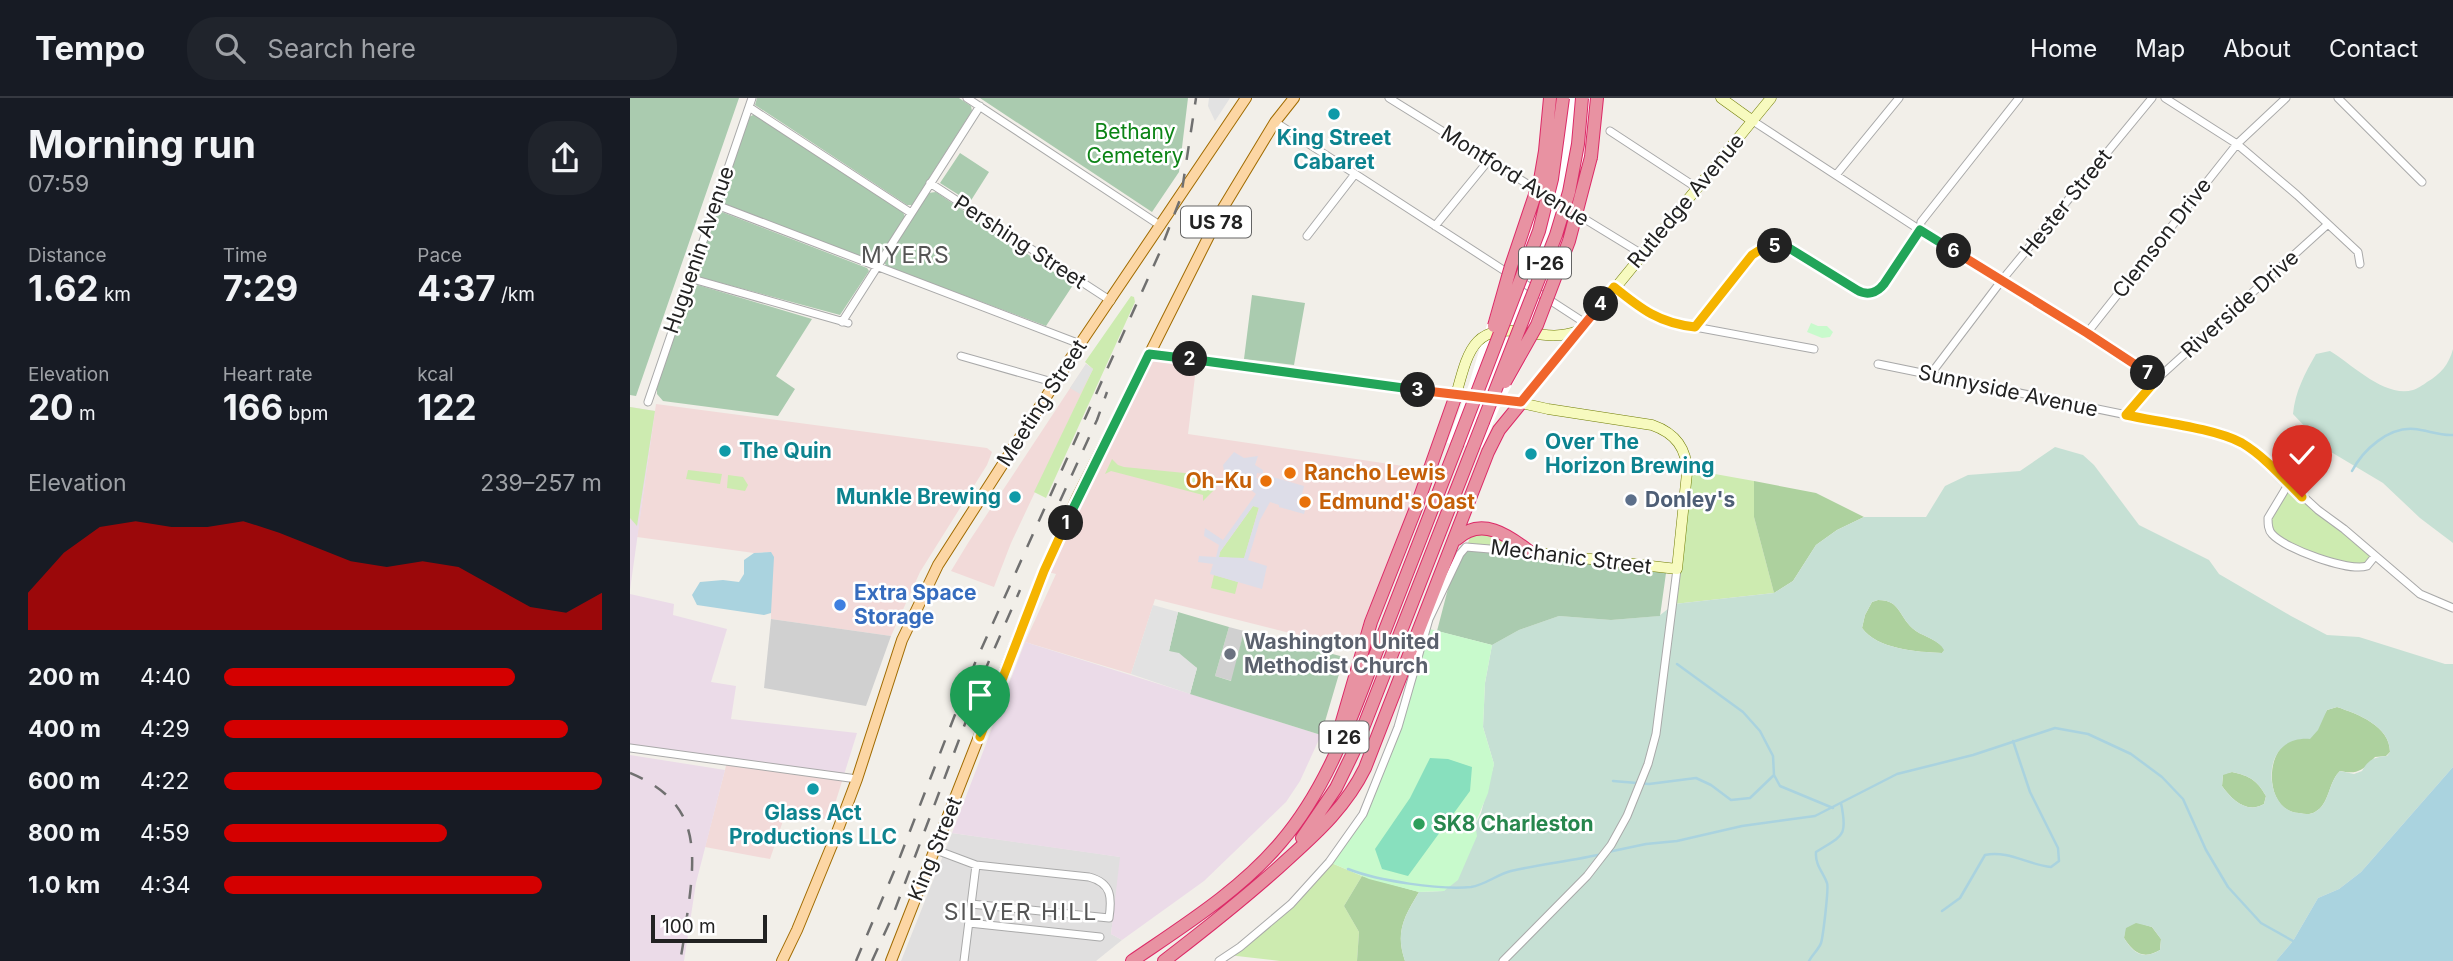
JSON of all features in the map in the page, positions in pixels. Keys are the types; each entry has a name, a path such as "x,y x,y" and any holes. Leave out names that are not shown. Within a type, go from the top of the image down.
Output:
{"highway":[{"path":"1478,387 1511,265 1540,180 1550,98"},
{"name":"I-26","path":"1458,445 1539,231 1552,178 1563,98"},
{"name":"I-26","path":"1474,447 1556,235 1569,192 1578,144 1582,98"},
{"path":"1483,422 1536,325 1572,230 1591,158 1597,98"},
{"path":"1308,806 1340,727 1371,622 1421,495 1456,395"},
{"path":"1280,866 1328,821 1358,781 1460,544 1499,430 1521,402"},
{"name":"I 26","path":"1132,961 1258,867 1282,842 1308,806 1341,745 1458,445"},
{"name":"I 26","path":"1164,961 1242,901 1280,866 1308,830 1335,788 1354,751 1474,447"},
{"path":"1460,544 1471,528 1481,527 1498,532 1531,552"}],"main road":[{"name":"Meeting Street","path":"782,961 857,779 902,640 928,583 959,529 1080,344 1246,98"},
{"name":"King Street","path":"892,961 1044,571 1077,498 1223,208 1275,122 1294,98"}],"street":[{"name":"Huguenin Avenue","path":"648,402 752,98"},
{"path":"967,98 1161,226"},
{"name":"Montford Avenue","path":"1389,98 1642,254"},
{"path":"1721,98 1920,230 2157,379"},
{"name":"Rutledge Avenue","path":"1521,402 1772,98"},
{"path":"1836,175 1899,98"},
{"path":"1695,327 1752,255 1763,248 1789,248 1857,290 1871,293 1884,284 1920,230 1921,222 2019,98"},
{"name":"Hester Street","path":"1930,375 2002,280 2152,98"},
{"path":"2165,98 2237,144 2358,252 2360,264"},
{"name":"Clemson Drive","path":"2087,333 2237,144 2286,98"},
{"path":"2338,98 2422,182"},
{"path":"689,278 845,323 877,267 980,106"},
{"path":"749,107 911,213"},
{"path":"1275,122 1435,226 1582,327 1564,336 1510,329 1489,332 1475,342 1465,362 1456,395"},
{"path":"1610,131 1697,188"},
{"path":"1435,226 1489,160"},
{"path":"1307,236 1354,174"},
{"name":"Pershing Street","path":"930,183 1111,301"},
{"path":"714,204 1080,344"},
{"name":"Riverside Drive","path":"2126,415 2157,379 2328,224"},
{"path":"1614,287 1649,314 1679,325 1814,349"},
{"path":"1149,354 1521,402 1652,425 1665,429 1675,438 1687,458 1674,596 1656,734 1648,764 1628,816 1611,845 1587,876 1503,961"},
{"path":"961,356 1056,383"},
{"name":"Sunnyside Avenue","path":"1878,363 2210,432 2239,441 2256,452 2318,510 2420,594 2453,608"},
{"path":"2289,483 2269,518 2267,525 2273,536 2320,559 2351,567 2367,566 2375,556"},
{"path":"1219,961 1291,904 1329,862 1363,814 1398,727 1429,619 1460,544"},
{"name":"Mechanic Street","path":"1460,544 1677,569"},
{"path":"630,748 857,779"},
{"path":"936,850 976,865 1095,879 1112,898 1110,918 971,905"},
{"path":"964,961 976,865"},
{"path":"969,923 1100,937"}],"shaded area":[{"path":"1209,98 1230,98 1215,121 1208,106"},
{"path":"1151,354 1197,360 1188,434 1430,470 1361,651 1155,599 1131,674 1025,642 1056,574 1044,571"},
{"path":"1086,364 1093,369 1011,543 994,587 951,571 968,543"},
{"path":"1086,364 1093,369 1080,394 1070,388"},
{"path":"656,404 987,448 992,452 987,465 920,572 891,636 771,619 771,552 754,553 637,537"},
{"path":"630,407 655,411 630,590"},
{"path":"1234,452 1244,458 1258,456 1255,465 1263,470 1263,474 1257,473 1258,485 1270,488 1273,477 1304,486 1299,508 1305,510 1304,514 1270,502 1260,520 1248,560 1267,566 1262,589 1210,574 1213,564 1198,562 1199,556 1216,557 1219,545 1204,536 1205,528 1223,540 1256,494 1244,484 1243,486 1237,482 1233,487 1230,485 1234,479 1225,478 1223,465","holes":["1253,506 1259,508 1244,558 1219,557"]},
{"path":"630,594 674,604 673,615 727,629 711,682 736,686 731,719 857,733 843,778 630,748"},
{"path":"1153,605 1178,612 1169,651 1179,653 1197,668 1190,694 1131,674"},
{"path":"771,619 891,636 866,706 764,688"},
{"name":"Washington United Methodist Church","path":"1229,627 1244,631 1232,681 1215,676"},
{"path":"1025,642 1321,735 1300,781 1286,802 1204,881 1122,940 1111,934 1120,857 952,833"},
{"path":"630,755 725,770 696,883 684,961 630,961"},
{"path":"727,762 843,778 830,820 786,812 770,859 705,847"},
{"name":"SILVER HILL","path":"952,833 1121,857 1111,934 1122,940 1096,961 901,961"}],"green space":[{"path":"630,98 739,98 636,396 630,395"},
{"path":"757,98 959,98 971,106 972,111 912,205 907,205 755,105"},
{"name":"Bethany Cemetery","path":"980,98 1188,98 1179,172 1152,212"},
{"path":"755,114 903,212 905,217 877,260 871,261 725,205 721,200 749,117"},
{"path":"960,153 989,172 970,202 940,183"},
{"path":"936,192 1073,285 1046,326 888,267 884,263 928,193"},
{"path":"722,212 869,271 840,315 699,277 696,272 714,217"},
{"path":"698,285 812,319 776,376 795,389 778,416 663,401 657,394 689,290"},
{"path":"1252,295 1305,303 1294,365 1244,359"},
{"path":"1131,296 1135,302 1046,498 1034,492 1093,369 1085,362"},
{"path":"1811,323 1827,326 1833,332 1830,337 1822,338 1807,332"},
{"path":"2453,349 2453,543 2420,518 2383,483 2326,449 2293,414 2298,390 2316,354 2330,351 2380,385 2402,391 2416,389 2436,376 2447,364"},
{"path":"630,407 655,411 637,526 630,518"},
{"path":"2055,447 2083,455 2094,465 2139,525 2209,560 2219,574 2291,616 2327,635 2359,637 2445,664 2453,664 2453,767 2361,872 2339,889 2318,898 2293,941 2276,961 1405,961 1401,933 1409,909 1419,892 1444,891 1481,813 1494,764 1483,727 1485,683 1492,645 1519,630 1559,616 1611,620 1659,616 1674,604 1774,593 1793,581 1816,545 1837,530 1864,517 1926,517 1945,486 1968,475 2020,471","holes":["1878,600 1892,603 1910,626 1942,647 1942,653 1898,648 1877,641 1862,628 1872,602","2337,707 2371,722 2385,735 2390,752 2387,756 2372,760 2362,771 2354,774 2340,771 2324,804 2315,812 2305,814 2287,809 2278,800 2273,788 2274,760 2281,749 2293,741 2310,739 2318,730 2327,710","2232,772 2252,779 2266,796 2264,804 2258,807 2240,804 2222,786 2223,775","2136,923 2152,927 2161,939 2160,950 2149,955 2139,954 2124,938 2126,928"]},
{"path":"1112,459 1124,467 1215,476 1216,488 1203,501 1203,495 1111,471 1105,474"},
{"path":"1687,469 1754,481 1754,517 1774,593 1674,604"},
{"path":"688,470 722,474 720,484 686,479"},
{"path":"728,475 743,477 748,485 745,491 727,488"},
{"path":"1754,481 1816,493 1864,517 1837,530 1816,545 1793,581 1774,593 1754,517"},
{"path":"2289,483 2375,556 2367,566 2320,559 2273,535 2268,518"},
{"path":"1253,506 1259,507 1244,559 1219,557 1220,552"},
{"path":"1472,531 1489,533 1515,548 1468,543"},
{"path":"1464,550 1666,573 1660,616 1611,620 1559,616 1519,630 1492,645 1437,631 1450,581"},
{"path":"1214,575 1238,582 1235,594 1211,588"},
{"path":"1878,600 1892,603 1910,626 1945,650 1942,653 1921,652 1877,641 1862,628 1872,602"},
{"path":"1178,612 1229,627 1215,676 1231,681 1244,631 1344,657 1321,735 1190,694 1197,668 1169,651"},
{"name":"SK8 Charleston","path":"1426,628 1492,645 1485,683 1483,727 1494,764 1488,793 1475,824 1477,836 1458,880 1444,891 1419,892 1369,879 1329,862 1363,814 1383,769"},
{"path":"2337,707 2363,717 2379,728 2389,743 2390,752 2386,756 2375,757 2360,770 2340,771 2324,804 2315,812 2305,814 2290,811 2282,806 2273,790 2274,760 2282,747 2316,724 2327,710"},
{"name":"SK8 Charleston","path":"1430,758 1448,759 1472,767 1470,791 1408,876 1382,869 1375,849 1410,798"},
{"path":"2232,772 2256,782 2266,796 2264,804 2258,807 2246,806 2230,796 2222,786 2223,774"},
{"path":"1329,862 1362,876 1344,906 1359,932 1357,961 1280,961 1228,955 1291,904"},
{"path":"1362,876 1419,892 1409,909 1401,933 1405,961 1357,961 1359,932 1344,906"},
{"path":"2136,922 2152,927 2161,939 2160,950 2144,955 2131,948 2124,938 2125,928"}],"water":[{"path":"771,552 774,557 771,613 764,615 697,605 692,595 700,582 739,582 744,574 744,560 754,553"},
{"path":"2453,767 2453,961 2276,961 2293,941 2318,898 2339,889 2361,872"}],"pier":[{"path":"1555,98 1591,98 1594,168 1586,202 1541,325 1528,356 1499,409 1483,448 1447,443 1469,384 1504,268 1531,192"}],"waterway":[{"path":"2352,471 2377,441 2395,432 2414,429 2453,435"},
{"path":"1677,664 1743,712 1760,731 1773,756 1774,775 1780,786 1833,808"},
{"path":"1608,852 1677,841 1742,826 1815,816 1897,774 1973,755 2055,728 2088,734 2131,754 2162,777 2183,799 2206,850 2228,887 2261,923 2293,941"},
{"path":"1942,911 1960,898 1985,855 2002,854 2051,867 2059,861 2058,848 2030,792 2013,741"},
{"path":"1613,781 1649,784 1696,778 1731,800 1750,798 1774,775"},
{"path":"1809,961 1821,943 1827,893 1827,883 1818,865 1816,852 1841,834 1844,823 1841,803"},
{"path":"1348,869 1409,884 1471,887 1511,871 1602,854"}],"railway":[{"path":"856,961 898,862 975,663 1159,254 1181,197 1196,98"},
{"path":"1060,501 1107,392"},
{"path":"872,961 893,915 986,668 1020,590"},
{"path":"630,773 651,784 679,809 691,841 691,880 680,961"}],"place":[{"name":"King Street Cabaret","path":"1334,114"},
{"name":"The Quin","path":"725,451"},
{"name":"Over The Horizon Brewing","path":"1531,454"},
{"name":"Rancho Lewis","path":"1290,473"},
{"name":"Oh-Ku","path":"1266,481"},
{"name":"Munkle Brewing","path":"1015,497"},
{"name":"Donley's","path":"1631,500"},
{"name":"Edmund's Oast","path":"1305,502"},
{"name":"Extra Space Storage","path":"840,605"},
{"name":"Washington United Methodist Church","path":"1230,654"},
{"name":"Glass Act Productions LLC","path":"813,789"},
{"name":"SK8 Charleston","path":"1419,824"}],"district":[{"name":"MYERS","path":"906,255"},
{"name":"SILVER HILL","path":"1021,912"}],"route":[{"path":"980,737 1044,571 1149,354 1521,402 1614,287 1658,319 1695,327 1752,255 1763,248 1789,248 1861,293 1871,293 1881,288 1920,230 2157,379 2126,415 2210,432 2239,441 2256,452 2302,497"}]}
